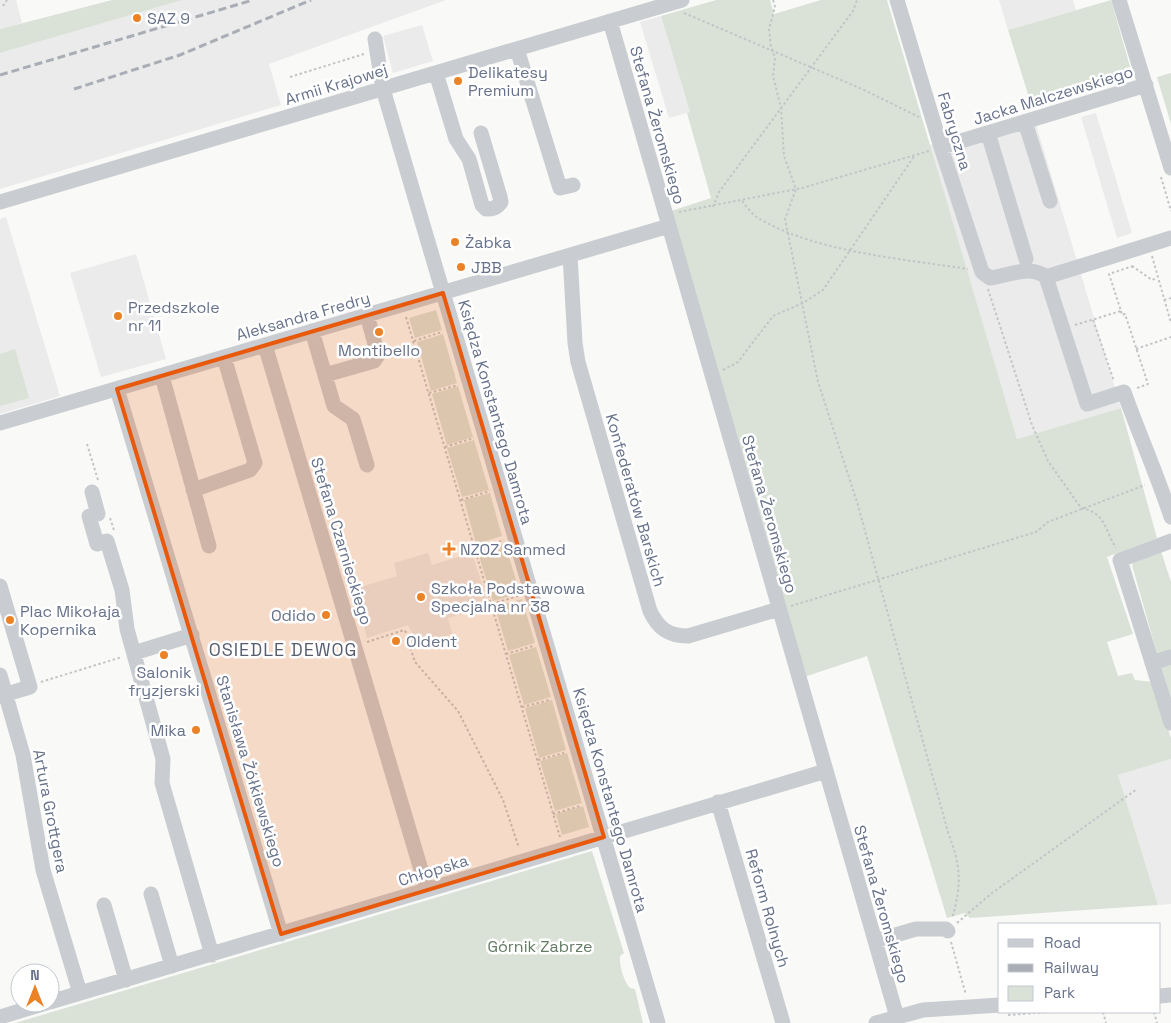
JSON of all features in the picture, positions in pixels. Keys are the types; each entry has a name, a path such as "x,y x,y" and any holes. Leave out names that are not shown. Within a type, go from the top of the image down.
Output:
{"street":[{"name":"Armii Krajowej","path":"0,202 682,0"},
{"name":"Fabryczna","path":"897,0 941,147 982,272"},
{"path":"1119,0 1171,168"},
{"name":"Stefana Żeromskiego","path":"610,21 897,1017"},
{"name":"Księdza Konstantego Damrota","path":"376,45 383,89 658,1023"},
{"path":"517,49 560,188 573,185"},
{"path":"436,73 456,139 469,159 482,205 486,209 493,209 501,202 481,133"},
{"name":"Jacka Malczewskiego","path":"941,147 1146,85"},
{"path":"1025,122 1050,201"},
{"path":"988,133 1026,259"},
{"name":"Aleksandra Fredry","path":"0,423 570,255 668,221"},
{"path":"1046,277 1171,238"},
{"name":"Konfederatów Barskich","path":"570,255 575,343 578,362 650,611 656,623 664,631 676,636 688,636 779,609"},
{"path":"982,272 990,278 1029,270 1039,271 1046,277 1087,404 1122,393 1159,480 1171,517"},
{"path":"325,375 374,361 378,355 367,316"},
{"path":"312,331 334,406 353,419 367,465"},
{"name":"Stefana Czarnieckiego","path":"266,345 428,890"},
{"path":"193,490 250,470 255,464 224,357"},
{"path":"162,376 209,546"},
{"name":"Stanisława Żółkiewskiego","path":"117,389 281,934"},
{"path":"92,492 98,514 90,516 97,544 107,541 122,590 127,629 163,759 162,783 212,955"},
{"path":"1171,541 1120,560 1171,722"},
{"path":"0,586 30,687 3,695 0,675"},
{"path":"134,653 192,635"},
{"path":"1152,663 1171,657"},
{"name":"Artura Grottgera","path":"3,695 23,755 43,870 80,993"},
{"name":"Chłopska","path":"60,999 826,771"},
{"name":"Reform Rolnych","path":"718,802 783,1023"},
{"path":"151,894 172,966"},
{"path":"104,905 126,980"},
{"path":"875,941 916,929 946,929 948,931"},
{"path":"876,1023 897,1017 913,1018 970,1007 998,1005"},
{"path":"0,1017 13,1013"}],"path":[{"path":"3,6 7,0"},
{"path":"773,0 774,7 769,29 773,52 773,76 781,108 784,156 796,189 785,220 818,382 857,502 948,832 959,860 959,893 948,931 970,1007"},
{"path":"714,207 719,192 853,10 857,0"},
{"path":"665,5 934,124"},
{"path":"290,77 376,45"},
{"path":"668,221 689,209 714,207 796,189 941,147"},
{"path":"712,376 738,362 773,316 803,303 823,290 915,155"},
{"path":"742,201 756,217 788,232 850,250 982,272 1032,424 1048,461 1081,508 1094,511 1100,516 1120,560"},
{"path":"1153,244 1151,252 1171,323"},
{"path":"1128,252 1133,266 1152,280 1158,278"},
{"path":"1093,320 1122,393 1148,384 1125,314 1122,316 1109,274 1133,266"},
{"path":"1164,300 1171,298"},
{"path":"1063,329 1121,311"},
{"path":"406,316 561,840"},
{"path":"414,340 444,331"},
{"path":"1136,349 1171,337"},
{"path":"429,393 460,384"},
{"path":"445,447 476,438"},
{"path":"779,609 1036,532 1048,522 1081,508 1159,480"},
{"path":"461,500 492,491"},
{"path":"475,549 506,539 514,533"},
{"path":"492,604 522,595"},
{"path":"355,645 404,630 412,639 411,650 416,662 458,712 503,800 523,862"},
{"path":"506,654 537,645"},
{"path":"30,687 134,653"},
{"path":"522,707 553,698"},
{"path":"538,760 568,751"},
{"path":"948,931 992,893 1137,789"},
{"path":"553,814 584,804"}],"highlighted area":[{"path":"443,293 604,837 281,934 117,389"}],"shaded area":[{"path":"0,0 16,0 22,23 0,29"},
{"path":"181,0 446,0 269,64 281,105 0,189 0,53"},
{"path":"999,0 1073,0 1076,10 1008,30"},
{"path":"661,16 690,112 669,118 640,22"},
{"path":"422,25 433,61 393,73 383,36"},
{"path":"1096,113 1132,233 1117,238 1081,117"},
{"path":"1033,114 1121,408 1017,439 929,145"},
{"path":"6,217 60,396 0,414 0,219"},
{"name":"Przedszkole nr 11","path":"136,254 166,359 101,377 70,273"},
{"name":"Szkoła Podstawowa Specjalna nr 38","path":"428,553 432,565 472,553 489,606 448,618 452,634 418,644 408,625 367,638 354,589 397,576 394,563"},
{"path":"1171,759 1171,904 1158,905 1118,775"}],"green space":[{"path":"112,0 182,0 0,53 0,29"},
{"path":"716,0 770,0 774,14 821,0 887,0 1017,439 1121,408 1157,538 1107,557 1133,634 1107,642 1118,676 1132,673 1135,680 1153,682 1171,738 1171,759 1118,775 1158,905 970,918 965,913 947,918 867,656 804,677 671,211 711,198 687,113 690,112 661,16"},
{"path":"1111,0 1133,77 1032,107 1008,30"},
{"path":"1171,73 1171,124 1157,77"},
{"path":"436,310 442,330 415,338 409,318"},
{"path":"443,334 457,383 431,391 417,342"},
{"path":"15,349 29,398 0,406 0,354"},
{"path":"458,386 473,437 447,445 432,394"},
{"path":"474,440 489,490 462,497 447,448"},
{"path":"490,493 502,536 476,544 464,500"},
{"path":"505,544 520,593 493,601 478,553"},
{"path":"1161,551 1171,582 1171,652 1158,657 1132,565 1135,561"},
{"path":"522,599 535,643 508,651 495,607"},
{"path":"536,647 551,697 524,705 509,655"},
{"path":"1171,661 1171,699 1161,665"},
{"path":"552,700 566,750 539,758 525,708"},
{"path":"567,753 582,803 555,811 540,761"},
{"path":"583,806 589,827 562,835 556,814"},
{"name":"Górnik Zabrze","path":"592,851 624,953 620,956 622,973 630,988 635,989 643,1023 15,1023 49,1013 60,1013 60,1010"}],"railway":[{"path":"0,75 253,0"},
{"path":"74,89 180,55 311,0"}],"place":[{"name":"SAZ 9","path":"137,18"},
{"name":"Delikatesy Premium","path":"458,81"},
{"name":"Żabka","path":"455,242"},
{"name":"JBB","path":"461,267"},
{"name":"Przedszkole nr 11","path":"118,316"},
{"name":"Montibello","path":"379,332"},
{"name":"NZOZ Sanmed","path":"449,549"},
{"name":"Szkoła Podstawowa Specjalna nr 38","path":"421,597"},
{"name":"Odido","path":"326,615"},
{"name":"Plac Mikołaja Kopernika","path":"10,620"},
{"name":"Oldent","path":"396,641"},
{"name":"Salonik fryzjerski","path":"164,655"},
{"name":"Mika","path":"196,730"}],"district":[{"name":"OSIEDLE DEWOG","path":"283,650"}]}
